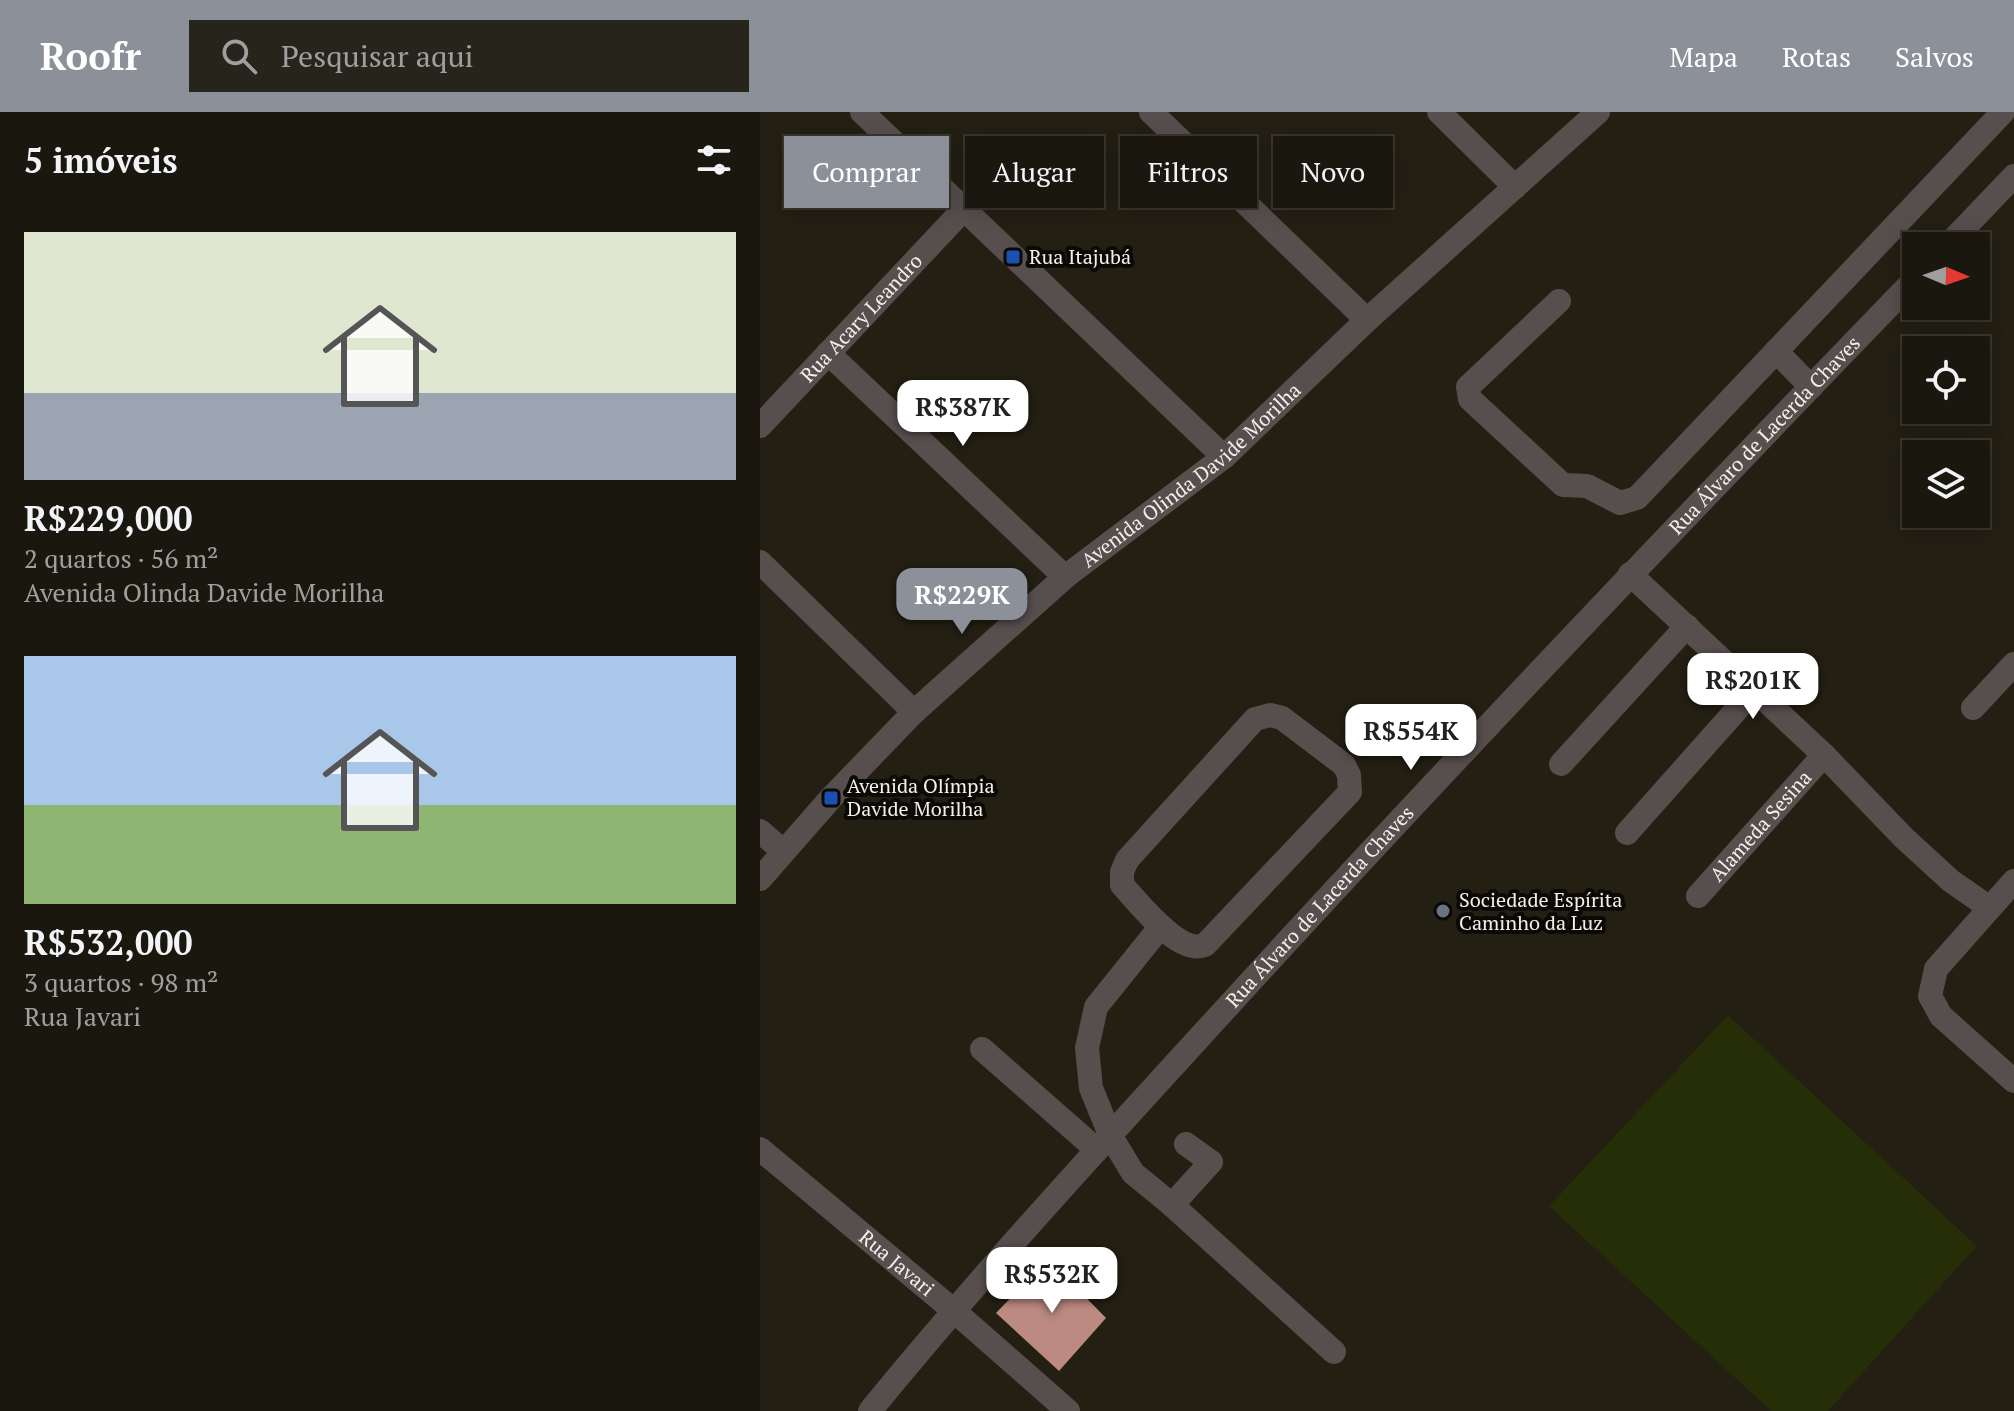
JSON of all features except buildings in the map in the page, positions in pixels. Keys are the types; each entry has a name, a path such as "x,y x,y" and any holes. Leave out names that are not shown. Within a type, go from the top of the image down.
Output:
{"street":[{"path":"862,112 1224,457"},
{"path":"1151,112 1367,320"},
{"path":"1439,112 1515,187"},
{"name":"Avenida Olinda Davide Morilha","path":"760,879 914,712 1065,577 1224,457 1367,320 1598,112"},
{"path":"1559,301 1468,387 1470,399 1563,485 1587,486 1620,503 1637,498 2003,112"},
{"path":"1960,232 2014,176"},
{"name":"Rua Acary Leandro","path":"760,426 963,210"},
{"name":"Rua Álvaro de Lacerda Chaves","path":"870,1411 953,1310 1316,909 1630,574 1902,293"},
{"path":"1776,351 1811,387"},
{"path":"828,353 1065,577"},
{"path":"760,562 914,712"},
{"path":"1630,574 1824,755 1904,838 1951,881 1990,908"},
{"path":"1561,764 1687,626"},
{"path":"1973,708 2014,664"},
{"path":"1627,833 1755,689"},
{"path":"1270,715 1282,718 1344,765 1349,775 1350,792 1205,945 1198,948 1184,945 1161,926 1122,885 1122,872 1127,860 1255,719 1270,715"},
{"name":"Alameda Sesina","path":"1698,896 1824,755"},
{"path":"760,831 783,851"},
{"path":"2014,881 1936,969 1930,996 1941,1016 2014,1081"},
{"path":"1104,1142 1091,1088 1087,1048 1096,1007 1161,926"},
{"path":"982,1049 1104,1142 1133,1173 1334,1352"},
{"path":"1172,1205 1211,1162 1186,1144"},
{"name":"Rua Javari","path":"760,1149 953,1310 1068,1411"}],"green space":[{"path":"1728,1015 1977,1246 1828,1411 1771,1411 1549,1206"}],"place":[{"name":"Rua Itajubá","path":"1013,257"},
{"name":"Avenida Olímpia Davide Morilha","path":"831,798"},
{"name":"Sociedade Espírita Caminho da Luz","path":"1443,911"}]}
